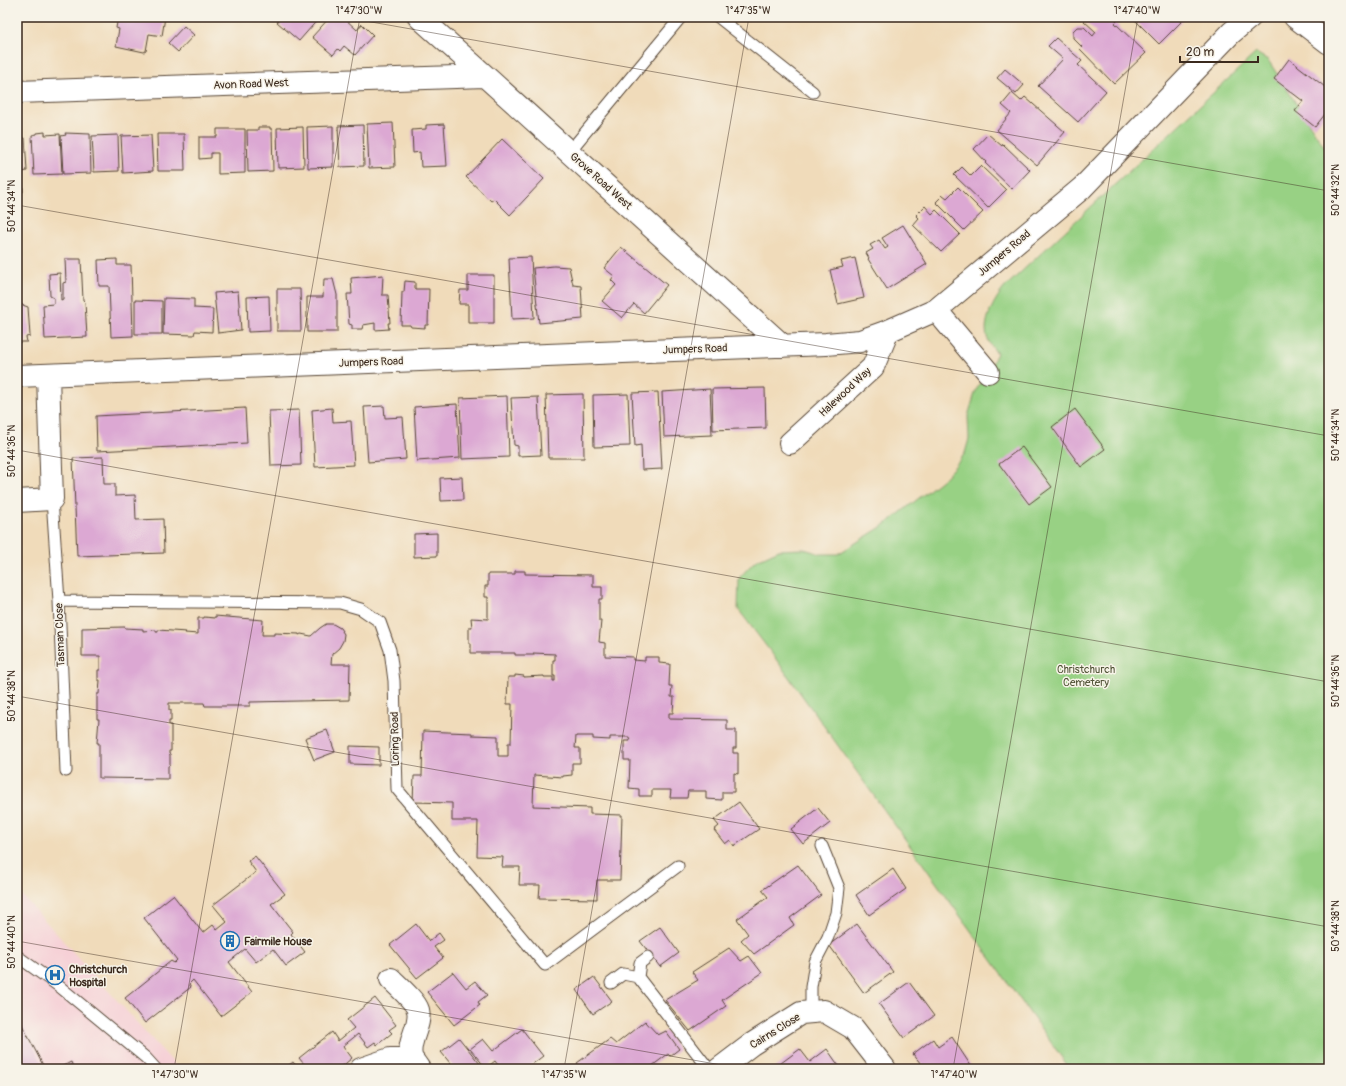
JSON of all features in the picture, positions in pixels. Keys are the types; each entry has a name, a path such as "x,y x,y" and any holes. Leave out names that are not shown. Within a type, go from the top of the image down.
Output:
{"street":[{"name":"Grove Road West","path":"419,17 783,346"},
{"name":"Jumpers Road","path":"17,376 783,346 860,341 888,331 936,310 1082,188 1230,33 1250,17"},
{"path":"1295,17 1329,43"},
{"name":"Avon Road West","path":"17,92 485,76"},
{"path":"936,310 988,372"},
{"name":"Halewood Way","path":"790,443 873,367 888,331"},
{"name":"Tasman Close","path":"48,375 52,499"},
{"path":"17,501 52,499"},
{"path":"361,1069 390,1059 416,1064 411,1042 418,1023 418,1009 391,979"},
{"name":"Cairns Close","path":"719,1069 782,1025 801,1014 824,1011 853,1028 885,1069"}],"lane":[{"path":"569,152 681,17"},
{"path":"718,17 813,92"},
{"name":"Tasman Close","path":"52,499 59,601 66,771"},
{"name":"Loring Road","path":"59,601 340,603 361,609 380,622 390,650 394,681 396,789 545,965 678,866"},
{"path":"811,1013 811,987 815,962 828,937 836,913 839,888 822,846"},
{"path":"17,956 60,987 146,1058 156,1069"},
{"path":"638,977 640,963 648,957"},
{"path":"611,983 623,974 638,977 709,1069"}],"shaded area":[{"name":"Christchurch Hospital","path":"17,890 171,1060 177,1069 17,1069"}],"green space":[{"name":"Christchurch Cemetery","path":"1256,53 1268,60 1329,154 1329,1069 1070,1069 773,655 738,609 739,578 755,561 779,550 804,549 821,554 838,554 886,524 942,480 965,453 969,439 968,416 976,390 988,372 997,353 989,342 986,328 990,313 1001,292"}],"building":[{"path":"118,17 165,17 162,36 149,34 146,51 144,52 116,46 119,29 116,28"},
{"path":"281,17 320,17 299,41 277,22"},
{"path":"330,17 343,17 357,30 362,24 373,35 355,55 344,46 340,51 338,49 333,55 312,37"},
{"path":"1088,17 1113,17 1117,21 1115,23 1146,53 1114,84 1080,49 1082,47 1073,38 1073,31 1077,27 1084,27 1093,36 1096,32 1084,21"},
{"path":"1132,17 1186,17 1159,44"},
{"path":"184,26 194,35 178,52 168,43"},
{"path":"1056,38 1082,61 1078,65 1106,91 1078,122 1038,86 1063,59 1048,46"},
{"path":"1289,59 1329,90 1329,109 1315,127 1295,111 1303,101 1274,79"},
{"path":"1005,69 1024,85 1016,94 997,78"},
{"path":"1012,93 1021,101 1025,97 1065,132 1037,165 997,130 1011,113 1002,105"},
{"path":"393,123 395,167 369,168 367,124"},
{"path":"444,124 447,166 421,167 420,152 413,153 412,130 426,129 426,125"},
{"path":"363,125 364,166 340,167 338,126"},
{"path":"333,126 333,167 308,168 307,127"},
{"path":"258,127 270,127 270,129 272,129 273,171 248,172 247,130 258,130"},
{"path":"303,127 304,167 278,168 277,128"},
{"path":"217,129 245,129 245,173 218,174 218,153 211,153 211,158 199,159 199,137 217,137"},
{"path":"45,132 45,135 60,134 62,174 34,175 32,135"},
{"path":"65,133 90,134 91,173 63,174 61,136 66,135"},
{"path":"157,134 184,134 185,171 158,171"},
{"path":"988,134 1002,146 1003,144 1030,170 1012,189 985,163 986,162 974,149"},
{"path":"20,135 21,138 25,138 27,171 22,172 23,192 17,192 17,136"},
{"path":"118,135 119,171 94,172 92,136"},
{"path":"151,135 153,171 123,173 121,136"},
{"path":"502,139 544,179 510,215 494,199 491,201 466,177"},
{"path":"981,166 1006,190 988,208 954,175 962,167 971,176"},
{"path":"958,187 983,212 964,230 936,202 943,195 947,198"},
{"path":"925,206 932,214 936,210 960,234 941,252 913,225 919,218 916,215"},
{"path":"903,225 927,264 887,289 868,259 869,258 866,253 873,249 870,245 879,240 885,249 888,247 882,238"},
{"path":"621,247 667,285 644,313 634,304 622,318 602,301 616,285 611,280 614,276 604,268"},
{"path":"531,257 534,318 512,319 509,258"},
{"path":"855,258 864,298 838,304 830,270 843,267 841,261"},
{"path":"65,259 81,259 87,337 45,339 43,305 54,304 54,298 50,296 49,274 60,273 61,300 63,299 63,283 66,282"},
{"path":"117,259 117,265 131,265 133,336 111,337 109,286 99,286 98,260"},
{"path":"554,266 569,267 573,285 581,286 583,319 539,323 533,268"},
{"path":"383,275 382,295 388,295 389,329 375,330 375,323 363,325 362,329 352,329 352,325 349,324 347,294 352,294 351,278"},
{"path":"468,275 494,275 494,323 468,323 468,304 459,304 460,290 468,290"},
{"path":"324,279 333,279 337,295 337,332 307,332 307,297 323,297"},
{"path":"405,281 415,282 415,289 429,289 428,325 425,325 425,328 401,325 402,292 404,292"},
{"path":"277,289 300,289 301,331 277,331"},
{"path":"238,291 241,330 218,333 214,293"},
{"path":"269,296 270,331 248,332 247,297"},
{"path":"164,298 194,299 194,308 213,309 212,332 195,331 194,335 163,334"},
{"path":"135,300 162,301 162,334 135,334"},
{"path":"17,303 28,307 30,336 26,337 27,342 17,342"},
{"path":"765,388 766,428 713,430 712,389"},
{"path":"710,389 712,435 664,437 662,392"},
{"path":"658,392 662,469 642,470 641,445 635,446 632,393"},
{"path":"583,394 584,458 548,458 546,395"},
{"path":"628,394 630,446 594,447 593,395"},
{"path":"507,396 509,457 462,459 460,398"},
{"path":"538,397 541,455 518,456 518,446 514,445 511,398"},
{"path":"457,404 460,458 417,461 414,407"},
{"path":"384,406 385,418 403,417 406,459 368,462 364,407"},
{"path":"245,408 247,443 97,451 96,416"},
{"path":"332,408 333,422 351,421 354,465 315,467 312,410"},
{"path":"1075,409 1105,449 1081,467 1052,427"},
{"path":"299,410 301,465 271,466 269,411"},
{"path":"1022,447 1052,487 1029,504 999,464"},
{"path":"103,457 104,484 115,484 115,496 135,495 136,520 163,519 164,553 77,556 73,458"},
{"path":"462,477 463,500 441,501 440,478"},
{"path":"437,533 437,556 414,557 414,534"},
{"path":"515,571 525,571 525,574 593,575 593,587 602,587 602,599 599,599 599,621 601,621 599,642 605,643 605,656 633,657 633,660 645,661 645,657 659,657 659,663 670,664 669,686 672,686 671,697 674,697 673,713 669,713 669,719 727,720 727,730 736,730 736,748 733,748 733,753 738,753 738,774 734,773 734,792 722,792 722,800 706,799 706,791 688,791 687,798 670,798 671,790 652,790 652,796 639,796 639,789 629,788 630,760 624,760 624,741 630,741 629,737 610,737 610,740 593,739 593,736 576,736 575,748 580,748 580,763 572,763 572,775 563,777 534,775 533,806 590,808 590,814 622,815 620,880 597,880 597,899 539,898 540,885 519,885 520,867 502,867 503,857 477,856 478,821 452,821 452,803 413,802 414,776 422,776 423,731 472,733 472,735 498,736 498,756 508,756 508,743 511,743 512,704 507,704 508,677 515,677 515,675 524,677 544,676 553,677 553,681 555,681 555,676 553,676 553,660 555,660 555,654 533,653 534,655 515,655 515,653 471,653 471,643 469,643 469,627 472,627 471,618 488,619 488,597 485,597 485,586 488,586 488,574 515,574"},
{"path":"215,616 263,620 262,635 274,635 274,633 311,636 326,624 333,624 340,628 344,634 343,641 339,648 332,654 331,664 350,664 349,700 250,702 250,706 205,706 204,703 169,703 169,710 171,710 171,721 169,721 169,725 171,725 171,751 169,751 170,765 168,766 168,779 99,778 99,743 97,743 99,719 97,719 97,694 99,694 100,680 98,680 98,670 100,670 100,656 82,656 82,628 125,627 143,629 143,631 156,630 156,632 158,632 158,630 198,634 198,618 215,618"},
{"path":"327,730 335,752 314,760 305,738"},
{"path":"350,746 379,747 379,765 350,764"},
{"path":"739,802 759,829 734,846 730,840 725,844 714,830 719,826 714,820"},
{"path":"818,808 830,823 803,844 791,829"},
{"name":"Fairmile House","path":"255,856 285,894 271,904 293,932 291,934 305,952 286,966 273,949 256,962 245,949 229,962 252,992 221,1016 193,980 189,984 191,987 145,1023 125,998 171,961 174,963 177,960 144,918 173,895 203,933 213,925 217,930 227,922 213,905 256,872 248,861"},
{"path":"798,865 821,895 790,918 794,925 754,954 741,940 748,934 737,919 768,897 762,890"},
{"path":"893,869 906,889 869,915 856,895"},
{"path":"416,924 429,941 439,933 444,940 434,947 443,958 417,978 390,945"},
{"path":"857,924 893,972 864,993 829,945"},
{"path":"660,927 679,953 660,967 640,941"},
{"path":"729,948 741,961 749,956 762,973 722,1000 726,1006 690,1031 665,1000 698,980 692,972"},
{"path":"453,972 466,988 475,981 487,995 478,1002 480,1005 454,1025 427,992"},
{"path":"594,977 612,1001 593,1014 576,990"},
{"path":"909,982 934,1016 904,1038 879,1004"},
{"path":"375,998 396,1025 389,1030 392,1033 377,1045 375,1042 368,1047 358,1034 343,1046 352,1058 339,1069 308,1069 299,1058 332,1032 338,1041 354,1028 347,1020"},
{"path":"19,1019 45,1069 17,1069 17,1020"},
{"path":"645,1021 658,1035 666,1031 679,1049 670,1056 668,1054 648,1069 581,1069 577,1063 610,1039 616,1044"},
{"path":"522,1029 543,1056 526,1069 501,1069 495,1061 486,1068 470,1049 483,1039 493,1051"},
{"path":"952,1037 973,1069 925,1069 913,1054 933,1039 938,1047"},
{"path":"459,1038 480,1064 475,1069 455,1069 441,1052"},
{"path":"800,1049 810,1062 827,1049 841,1069 773,1069"},
{"path":"71,1062 74,1069 57,1069"},
{"path":"293,1062 299,1069 284,1069"}],"place":[{"name":"Fairmile House","path":"230,941"},
{"name":"Christchurch Hospital","path":"55,975"}]}
